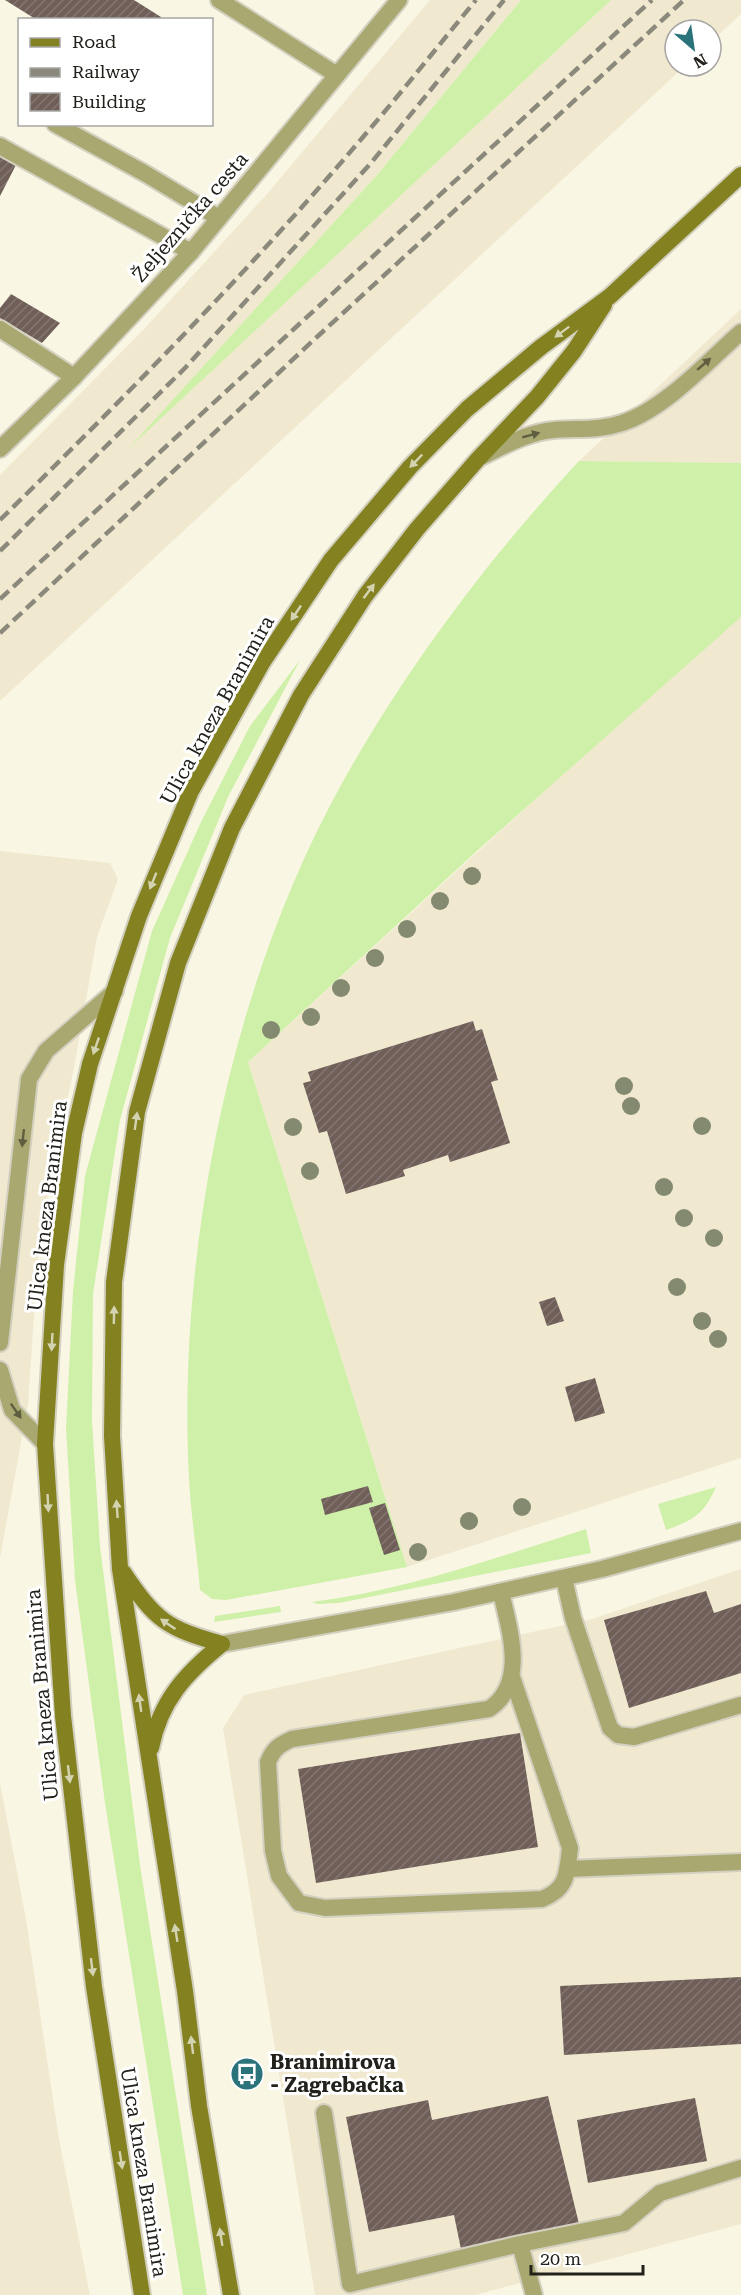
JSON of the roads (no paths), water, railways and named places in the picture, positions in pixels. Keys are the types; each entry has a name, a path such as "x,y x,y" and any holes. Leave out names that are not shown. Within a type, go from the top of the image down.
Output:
{"main road":[{"name":"Ulica kneza Branimira","path":"142,2295 94,1987 63,1716 45,1444 56,1265 74,1133 90,1064 139,916 191,791 262,663 331,560 410,467 467,409 541,347 609,297 741,175"},
{"name":"Ulica kneza Branimira","path":"231,2295 199,2106 185,1991 120,1569 112,1436 114,1282 137,1112 178,963 232,828 302,695 365,596 417,529 477,459 537,398 574,351 609,297"},
{"path":"120,1569 140,1597 160,1619 175,1629 222,1644"},
{"path":"148,1761 155,1726 166,1703 195,1666 222,1644"}],"street":[{"path":"219,0 337,75"},
{"name":"Željeznička cesta","path":"0,449 74,376 191,252 399,0"},
{"path":"59,126 146,174 219,218"},
{"path":"0,146 191,252"},
{"path":"0,329 74,376"},
{"path":"477,459 521,438 542,432 586,430 620,424 641,416 741,332"},
{"path":"0,1343 29,1079 46,1051 115,991"},
{"path":"0,1370 12,1410 45,1444"},
{"path":"222,1644 501,1592 564,1578 741,1531"},
{"path":"564,1578 573,1618 610,1728 618,1735 634,1737 741,1706"},
{"path":"501,1592 510,1636 512,1677 570,1848 566,1878 555,1894 542,1899 325,1908 299,1903 279,1876 273,1851 268,1762 278,1745 292,1739 489,1708 507,1693 512,1677"},
{"path":"567,1869 741,1862"},
{"path":"324,2113 350,2284 520,2244 624,2223 660,2193 741,2168"},
{"path":"520,2244 534,2295"}],"railway":[{"path":"0,520 140,380 276,236 377,120 476,0"},
{"path":"0,551 185,368 371,163 504,0"},
{"path":"0,599 652,0"},
{"path":"0,633 318,336 684,0"}],"place":[{"name":"Branimirova - Zagrebačka","path":"247,2074"}]}
